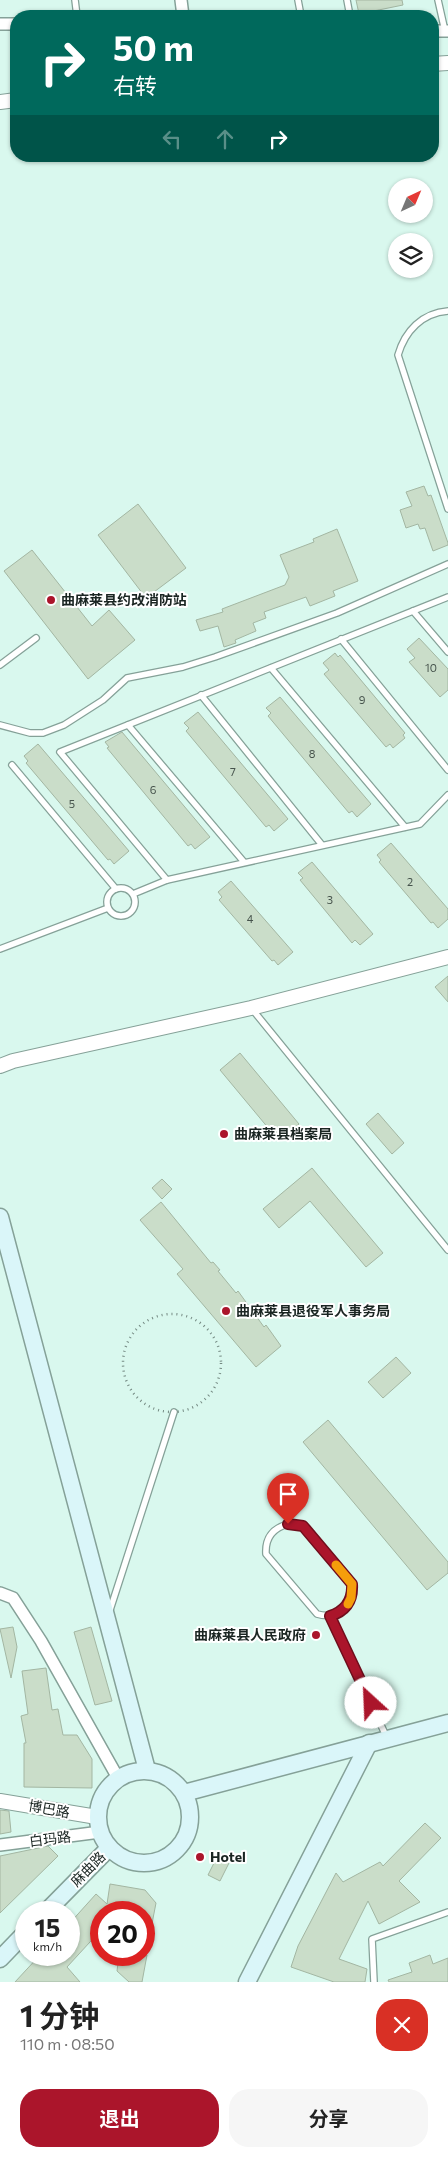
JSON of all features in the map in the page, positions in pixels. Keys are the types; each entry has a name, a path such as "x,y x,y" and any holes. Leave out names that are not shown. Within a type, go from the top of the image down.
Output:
{"main road":[{"path":"0,1216 147,1770"},
{"path":"184,1793 369,1743 448,1724"},
{"path":"246,1982 369,1743"},
{"path":"147,1770 162,1774 174,1782 184,1793 190,1812 189,1831 179,1848 163,1860 144,1864 125,1860 109,1848 98,1825 103,1795 118,1778 132,1772 147,1770"},
{"name":"麻曲路","path":"57,1901 109,1848"},
{"path":"0,1959 15,1943"}],"street":[{"path":"0,1066 13,1061 251,1008 448,957"},
{"path":"0,1593 13,1598 41,1641 118,1778"},
{"name":"博巴路","path":"0,1801 98,1825"},
{"name":"白玛路","path":"0,1845 98,1825"}],"lane":[{"path":"438,0 446,31"},
{"path":"448,311 428,316 414,326 404,339 398,355 448,509"},
{"path":"0,725 30,733 43,732 64,726 103,700 127,678 183,667 215,657 337,613 448,564"},
{"path":"166,880 60,752 448,596"},
{"path":"413,611 448,652"},
{"path":"0,665 36,638"},
{"path":"341,640 448,770"},
{"path":"271,668 406,827"},
{"path":"201,696 322,845"},
{"path":"128,725 244,862"},
{"path":"12,765 116,889"},
{"path":"133,894 166,880 420,824 448,795"},
{"path":"123,888 133,894 135,904 130,914 119,917 114,915 108,908 109,895 116,889 123,888"},
{"path":"0,949 108,908"},
{"path":"251,1008 448,1250"},
{"path":"107,1618 174,1412"},
{"path":"296,1524 303,1526 352,1584 351,1598 347,1605 330,1616 317,1614 266,1554 270,1535 281,1526 296,1524"},
{"path":"330,1616 387,1739"},
{"path":"374,1982 372,1939 448,1912"}],"path":[{"path":"170,1314 190,1318 207,1329 218,1346 220,1361 219,1376 209,1395 194,1407 174,1412 154,1408 137,1397 126,1380 123,1360 129,1340 142,1325 150,1319 170,1314"}],"building":[{"path":"356,0 402,0 403,5 379,10 358,10"},
{"path":"424,486 428,496 431,495 448,543 448,545 433,551 425,528 420,529 418,524 406,528 400,510 412,506 406,492"},
{"path":"138,504 186,568 146,598 98,535"},
{"path":"337,529 358,581 333,591 335,596 310,606 306,597 264,612 266,618 253,623 256,631 235,640 236,643 224,647 218,626 200,631 196,620 223,612 222,609 285,585 289,577 280,555 314,542 313,539"},
{"path":"32,550 92,626 109,610 135,640 88,679 4,571"},
{"path":"419,638 448,669 448,690 440,697 409,662 415,658 407,649"},
{"path":"335,653 338,657 340,655 405,733 403,735 405,738 393,748 390,744 386,747 324,674 329,670 323,663"},
{"path":"280,697 371,804 357,817 352,811 349,813 268,716 271,713 266,708"},
{"path":"198,712 288,819 274,831 269,825 266,827 186,731 189,728 184,723"},
{"path":"122,732 210,837 195,849 191,844 188,846 107,748 109,747 105,742"},
{"path":"38,744 129,851 114,864 110,859 108,860 26,763 28,761 24,756"},
{"path":"391,843 448,909 448,919 438,928 433,922 431,923 379,862 381,860 377,855"},
{"path":"312,862 373,934 360,945 355,940 352,943 300,880 303,878 298,873"},
{"path":"231,881 293,952 278,965 274,960 272,961 219,900 222,897 218,892"},
{"path":"448,976 448,1002 435,987"},
{"path":"240,1053 299,1124 279,1141 220,1070"},
{"path":"378,1113 404,1143 392,1154 366,1124"},
{"path":"312,1168 383,1253 366,1267 310,1201 279,1228 263,1209"},
{"path":"162,1179 172,1189 162,1199 152,1188"},
{"path":"161,1202 211,1263 213,1262 220,1270 218,1271 236,1293 238,1291 264,1327 266,1325 281,1346 256,1367 177,1274 183,1269 140,1220"},
{"path":"396,1357 411,1373 383,1398 368,1382"},
{"path":"328,1420 448,1562 448,1573 427,1590 303,1442"},
{"path":"13,1627 17,1647 11,1678 0,1629"},
{"path":"91,1627 112,1701 95,1705 74,1632"},
{"path":"46,1668 52,1710 58,1709 63,1735 77,1735 92,1759 92,1788 24,1787 24,1743 26,1743 21,1716 28,1714 22,1671"},
{"path":"0,1810 9,1811 11,1832 0,1834"},
{"path":"425,1823 441,1838 399,1881 420,1902 379,1924 368,1901 339,1959 367,1969 365,1982 334,1982 291,1967 298,1946 336,1873 343,1882 380,1862 383,1866"},
{"path":"48,1846 58,1856 0,1913 0,1856"},
{"path":"219,1853 231,1859 220,1881 208,1875"},
{"path":"110,1884 145,1890 154,1901 107,1901"},
{"path":"96,1894 104,1901 90,1901 90,1942 80,1953 80,1912"},
{"path":"430,1955 433,1964 448,1958 448,1982 389,1982 388,1980 412,1972 409,1963"},
{"path":"30,1966 68,1966 80,1982 15,1982"},
{"path":"118,1966 145,1966 142,1982 129,1982 117,1971"}],"slow traffic":[{"path":"336,1565 352,1584 351,1598 348,1604"}],"place":[{"name":"曲麻莱县约改消防站","path":"51,600"},
{"name":"曲麻莱县档案局","path":"224,1134"},
{"name":"曲麻莱县退役军人事务局","path":"226,1311"},
{"name":"曲麻莱县人民政府","path":"316,1635"},
{"name":"Hotel","path":"200,1857"}],"route":[{"path":"288,1524 303,1526 352,1584 351,1598 347,1605 336,1614 330,1616 371,1703"}]}
